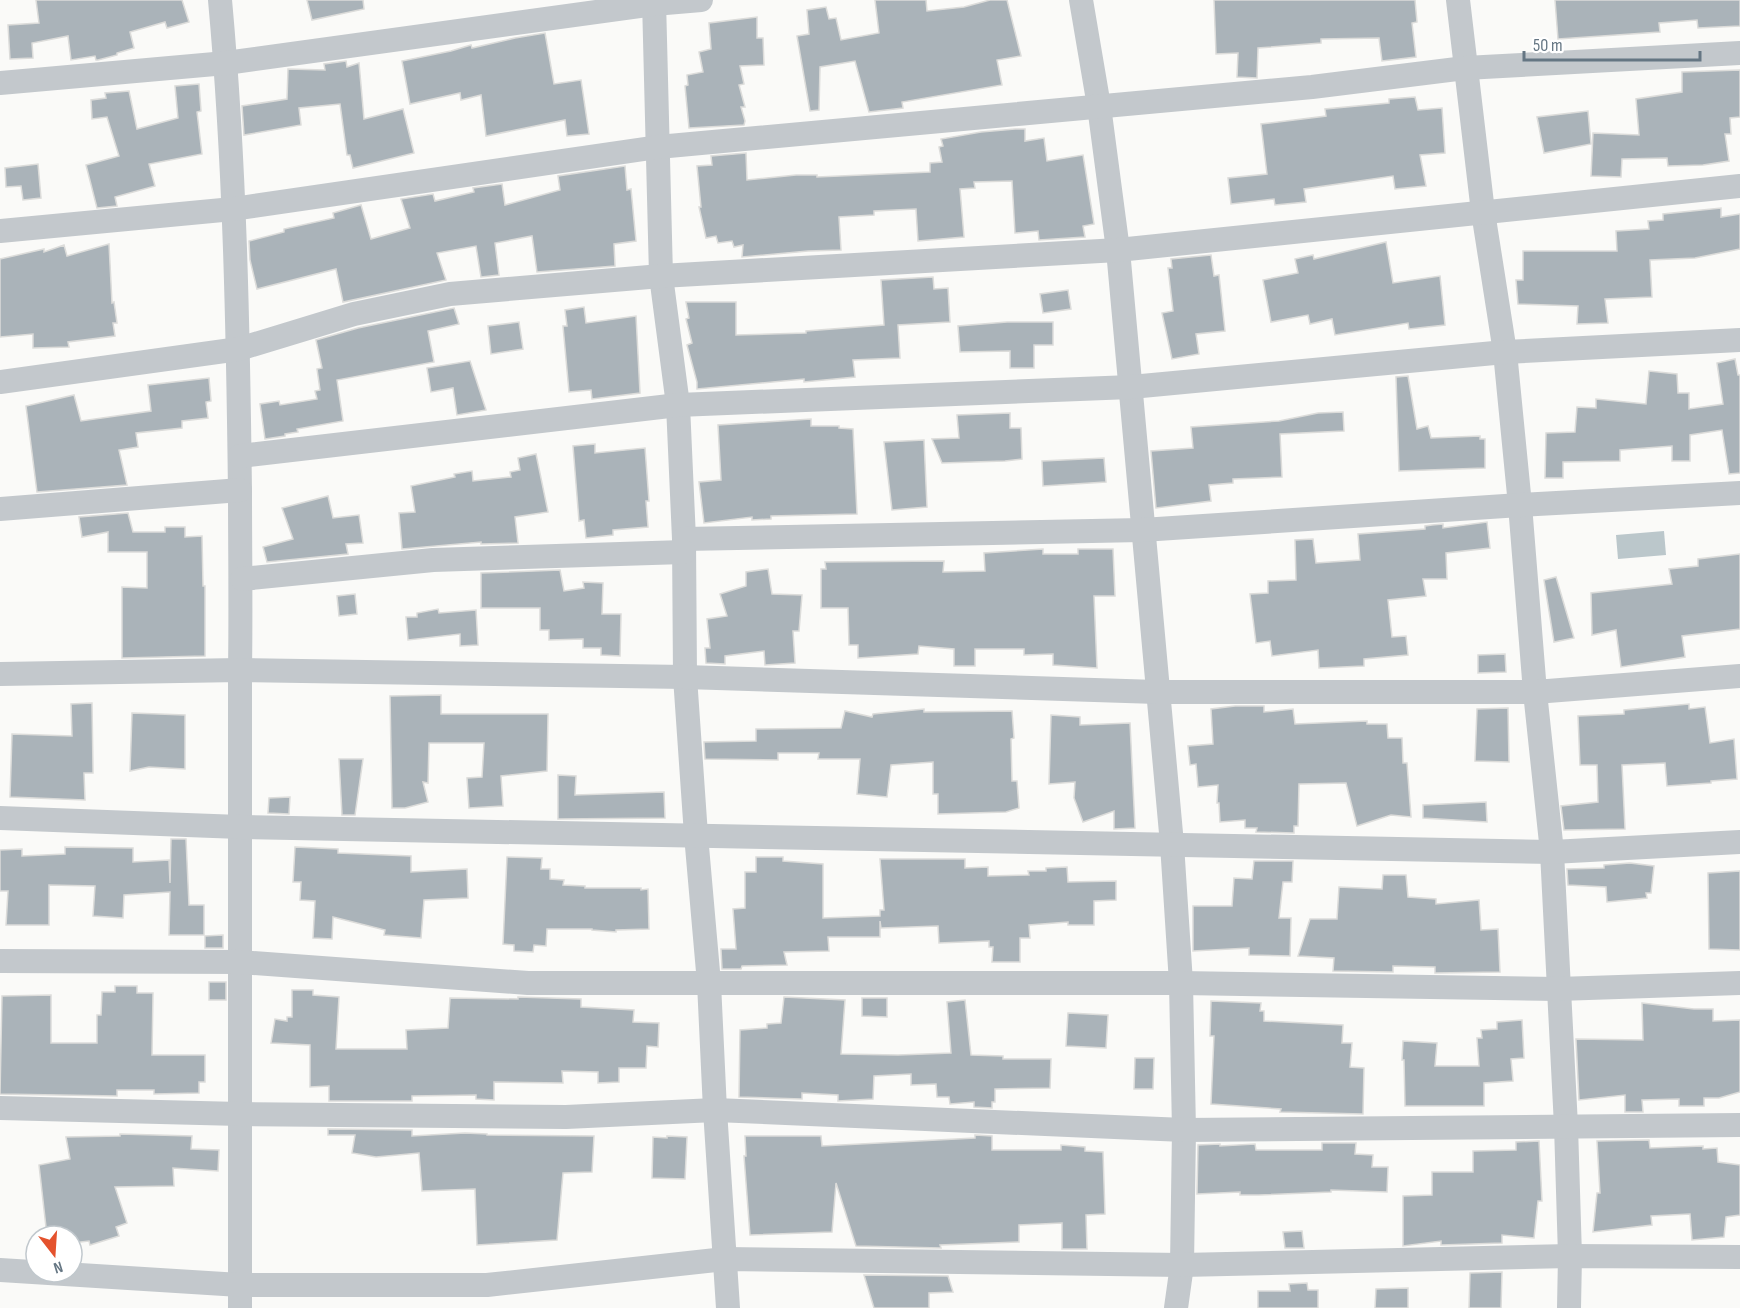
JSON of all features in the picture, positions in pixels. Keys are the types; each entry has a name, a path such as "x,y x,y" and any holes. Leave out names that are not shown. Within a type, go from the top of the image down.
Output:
{"street":[{"path":"220,0 226,63 239,349 242,579 240,1297"},
{"path":"0,83 226,63 654,2 700,0"},
{"path":"1081,0 1099,106 1118,250 1172,844 1181,983 1184,1130 1182,1265 1176,1308"},
{"path":"1458,0 1483,212 1504,352 1520,505 1534,692 1552,852 1566,1126 1570,1256 1569,1308"},
{"path":"654,2 661,276 678,405 684,546 685,678 709,983 728,1308"},
{"path":"0,231 233,209 658,147 1312,87 1465,68 1740,53"},
{"path":"0,382 239,349 354,314 450,294 661,276 1118,250 1740,186"},
{"path":"240,456 678,405 1131,387 1504,352 1740,340"},
{"path":"0,510 240,490"},
{"path":"242,579 433,560 684,546 1142,530 1740,493"},
{"path":"0,674 240,670 685,678 1157,692 1534,692 1740,676"},
{"path":"0,818 240,827 1552,852 1740,842"},
{"path":"0,961 240,962 528,983 1181,983 1558,989 1740,983"},
{"path":"0,1108 240,1114 566,1117 715,1110 1184,1130 1740,1125"},
{"path":"0,1270 240,1297 487,1285 725,1259 1182,1265 1570,1256 1740,1257"}],"shaded area":[{"path":"1664,531 1666,555 1618,559 1616,535"}],"building":[{"path":"36,0 182,0 189,22 167,28 165,22 130,32 134,48 98,60 95,56 71,60 68,36 32,43 33,58 10,59 8,25 39,23"},
{"path":"307,0 363,0 364,9 312,20"},
{"path":"875,0 926,0 927,11 964,7 990,0 1007,0 1021,56 997,60 1002,85 902,102 903,108 869,112 855,61 820,67 819,110 810,111 797,36 809,34 807,10 826,7 829,19 836,18 841,40 879,33"},
{"path":"1214,0 1415,0 1417,22 1412,23 1416,57 1382,61 1379,38 1321,39 1321,43 1258,48 1257,78 1237,77 1238,53 1216,54"},
{"path":"1555,0 1740,0 1740,26 1698,28 1697,20 1659,23 1660,32 1558,39"},
{"path":"757,17 757,38 763,38 764,65 740,66 744,84 739,85 745,107 741,107 744,125 689,128 685,86 688,85 687,75 703,72 699,52 711,49 709,23"},
{"path":"545,33 554,84 581,80 589,134 567,136 565,120 486,136 481,95 461,100 460,93 410,104 402,61 471,45 472,48"},
{"path":"346,61 347,67 359,63 364,119 403,109 414,153 353,168 350,155 347,155 340,104 299,108 301,125 244,135 242,106 287,99 288,69 325,70 324,64"},
{"path":"1740,70 1740,117 1730,118 1731,134 1725,134 1729,161 1703,165 1668,166 1667,158 1622,159 1621,177 1591,176 1593,133 1639,135 1636,99 1682,92 1682,72"},
{"path":"199,84 201,111 197,112 202,154 149,164 155,186 115,197 117,206 97,208 86,165 119,156 107,117 92,119 91,100 106,98 105,93 129,91 137,129 178,118 175,86"},
{"path":"1415,97 1418,110 1442,108 1445,153 1420,155 1426,186 1395,189 1393,176 1304,189 1306,202 1275,205 1274,199 1231,204 1228,178 1267,174 1261,124 1326,116 1325,109 1389,103 1389,99"},
{"path":"1588,111 1591,144 1544,153 1537,117"},
{"path":"1025,129 1025,141 1044,138 1047,161 1083,155 1094,224 1083,226 1085,237 1039,240 1038,231 1015,233 1012,181 974,182 975,188 960,189 964,237 918,241 916,209 874,211 874,215 839,217 841,250 742,257 743,245 734,247 732,241 718,243 716,236 706,238 699,207 701,207 697,166 712,165 711,156 746,153 747,180 796,175 817,175 817,177 930,172 930,163 942,162 939,147 943,146 941,139"},
{"path":"38,164 41,198 23,200 21,186 6,187 5,168"},
{"path":"625,166 627,190 631,189 636,241 614,244 615,266 537,272 532,236 495,243 499,275 481,277 476,246 437,253 446,280 343,302 336,269 257,289 250,260 249,241 284,232 284,229 334,218 333,213 361,205 371,239 410,228 401,199 433,194 435,201 474,192 473,188 502,184 505,205 560,190 558,176"},
{"path":"1721,208 1721,217 1740,214 1740,249 1695,258 1650,260 1652,297 1605,299 1608,323 1577,324 1578,306 1518,304 1516,280 1523,280 1523,251 1617,251 1616,231 1649,229 1648,221 1663,220 1663,214"},
{"path":"1386,242 1393,283 1440,276 1445,325 1409,329 1408,323 1335,335 1332,319 1310,324 1308,315 1271,322 1263,280 1298,273 1295,259 1313,255 1314,259"},
{"path":"109,244 112,303 114,302 117,323 113,323 115,336 68,342 69,347 33,348 33,334 0,337 0,259 44,249 44,252 64,245 67,256"},
{"path":"1211,255 1214,276 1219,275 1225,331 1196,334 1199,354 1172,359 1162,313 1173,311 1168,268 1172,268 1171,259"},
{"path":"933,277 934,289 948,288 950,322 898,325 900,358 853,360 855,377 804,382 804,379 697,389 687,345 692,343 686,319 689,318 686,302 736,302 736,335 806,333 806,331 884,325 881,280"},
{"path":"1068,290 1071,309 1043,313 1040,294"},
{"path":"584,307 586,323 636,316 640,393 592,399 591,390 569,392 563,326 567,326 565,310"},
{"path":"454,308 459,324 428,331 434,362 337,380 343,421 297,429 298,432 265,439 260,404 279,401 280,405 317,399 315,391 320,390 317,369 322,368 316,340 358,328"},
{"path":"519,322 523,349 491,354 488,326"},
{"path":"1007,322 1053,322 1053,345 1034,345 1034,368 1010,368 1010,351 960,352 958,326"},
{"path":"1735,359 1738,375 1740,375 1740,473 1729,474 1722,430 1690,435 1690,461 1672,461 1672,446 1620,450 1620,461 1563,462 1563,478 1545,478 1546,433 1575,432 1577,407 1596,408 1596,399 1646,404 1649,371 1677,374 1678,393 1689,393 1689,409 1723,404 1717,363"},
{"path":"470,361 486,410 457,415 453,388 431,392 427,368"},
{"path":"1408,376 1417,429 1428,426 1431,438 1480,436 1480,439 1485,439 1485,468 1399,471 1396,377"},
{"path":"209,378 211,401 206,402 208,418 182,421 182,428 136,433 138,447 119,450 127,485 37,492 26,406 74,395 81,421 151,411 148,385"},
{"path":"1343,412 1344,431 1280,434 1282,477 1233,479 1233,483 1209,485 1211,501 1156,508 1151,451 1193,448 1191,427 1279,421 1318,413"},
{"path":"1010,413 1010,428 1021,428 1022,459 942,463 932,439 959,438 957,415"},
{"path":"811,419 811,426 839,426 839,428 853,429 857,514 771,516 771,519 752,520 752,517 704,523 699,482 721,480 718,425"},
{"path":"924,440 927,507 892,510 884,442"},
{"path":"595,444 595,453 645,448 649,501 646,501 648,527 613,530 613,535 586,538 584,520 579,521 573,446"},
{"path":"536,454 548,512 515,517 518,543 481,544 481,542 402,549 399,513 415,512 411,486 472,471 473,481 511,477 510,472 520,470 518,458"},
{"path":"1104,458 1106,482 1043,486 1042,461"},
{"path":"328,496 333,518 359,515 363,543 346,544 348,554 267,562 263,547 293,539 282,508"},
{"path":"128,513 133,532 165,532 165,527 185,527 185,537 202,536 205,656 122,658 122,587 147,588 147,552 108,552 108,532 82,537 79,517"},
{"path":"1487,522 1490,548 1446,553 1447,579 1423,579 1426,596 1388,600 1392,637 1406,636 1408,655 1364,659 1364,666 1319,668 1318,650 1272,656 1270,641 1256,643 1250,594 1268,593 1268,581 1296,580 1295,540 1313,539 1316,563 1360,560 1358,534 1425,529 1425,526 1432,525 1443,524 1443,528"},
{"path":"1043,549 1043,554 1078,554 1078,549 1113,549 1115,596 1094,596 1097,668 1053,665 1053,654 1024,655 1024,649 975,649 975,666 954,666 954,649 919,646 918,654 858,658 858,645 849,645 848,608 821,608 821,569 826,569 825,562 944,561 943,572 985,571 984,553"},
{"path":"1740,554 1740,629 1682,636 1685,657 1621,667 1616,630 1592,635 1591,593 1672,584 1669,569 1698,566 1698,559"},
{"path":"768,569 772,594 802,595 799,631 793,631 795,663 765,665 764,651 725,656 725,664 706,663 705,648 710,648 707,619 727,616 720,594 746,586 746,572"},
{"path":"560,570 564,591 584,588 583,582 603,583 602,614 621,614 620,656 601,655 601,648 583,648 583,639 549,640 549,630 540,630 540,608 481,608 481,573"},
{"path":"1556,577 1574,638 1554,642 1544,580"},
{"path":"355,594 357,614 339,616 337,596"},
{"path":"438,609 439,613 476,610 478,645 460,646 460,634 408,640 406,617 417,617 417,613"},
{"path":"1505,654 1506,672 1478,673 1478,655"},
{"path":"441,695 441,714 548,714 547,771 501,776 503,806 469,808 467,778 482,777 484,743 429,743 428,783 423,782 428,802 405,808 392,808 390,696"},
{"path":"92,703 93,773 84,773 85,800 10,797 12,734 72,736 71,704"},
{"path":"1689,704 1689,709 1705,707 1710,743 1734,739 1737,779 1667,786 1665,763 1622,765 1625,829 1564,830 1561,806 1598,802 1597,765 1580,765 1578,716 1624,714 1624,710"},
{"path":"1264,706 1264,712 1293,709 1295,724 1367,721 1367,724 1387,724 1388,738 1402,738 1403,763 1407,763 1411,817 1391,815 1357,826 1346,783 1299,784 1298,826 1294,826 1294,833 1256,832 1257,828 1245,828 1245,820 1220,822 1219,803 1217,803 1218,785 1198,787 1196,764 1190,765 1188,746 1213,744 1211,709"},
{"path":"1508,708 1509,762 1475,761 1477,709"},
{"path":"924,709 924,712 1012,711 1014,738 1011,739 1012,781 1017,781 1019,808 1006,812 938,814 938,794 933,794 933,762 891,765 887,797 857,794 860,759 818,759 819,753 778,753 778,760 705,759 704,742 756,741 756,729 841,728 845,711 872,717 873,714"},
{"path":"132,713 185,715 185,769 149,767 130,771"},
{"path":"1051,715 1080,717 1080,725 1130,723 1135,828 1114,829 1114,811 1083,822 1074,798 1075,782 1049,784"},
{"path":"339,759 363,759 355,815 342,815"},
{"path":"558,775 576,776 575,795 664,792 665,818 558,819"},
{"path":"290,797 289,814 268,813 269,798"},
{"path":"1486,802 1487,822 1423,818 1423,805"},
{"path":"171,839 186,839 189,905 204,905 204,935 169,935 170,892 124,895 123,918 93,916 95,886 49,885 49,925 6,925 8,891 0,891 0,850 22,849 22,856 65,854 65,847 133,848 133,862 169,860 170,883"},
{"path":"295,847 338,849 338,853 411,856 411,872 467,869 468,898 424,900 421,938 384,935 385,930 333,917 332,939 313,938 315,901 300,900 301,882 293,882"},
{"path":"507,857 542,858 541,869 550,869 550,879 564,880 563,885 585,886 585,888 648,889 649,929 616,930 616,932 592,929 547,929 546,946 534,945 533,952 514,951 514,945 503,944"},
{"path":"756,857 783,857 783,861 823,864 823,918 880,916 880,910 884,910 880,859 965,859 965,868 988,867 988,876 1029,875 1028,871 1046,871 1046,868 1067,867 1068,882 1116,881 1116,900 1094,901 1094,925 1068,925 1068,922 1029,925 1030,938 1020,938 1020,962 992,962 993,947 989,947 989,941 939,943 938,926 881,928 880,921 880,937 828,937 829,951 784,952 787,965 722,969 721,949 736,949 733,909 745,908 745,872 756,872"},
{"path":"1254,861 1293,861 1292,882 1283,882 1279,918 1291,918 1290,956 1249,955 1249,948 1193,951 1193,906 1232,906 1234,878 1252,879"},
{"path":"1630,863 1654,866 1651,893 1646,893 1647,898 1607,902 1606,887 1568,885 1567,869 1604,868 1604,865"},
{"path":"1740,871 1740,950 1709,949 1708,873"},
{"path":"1383,875 1406,875 1408,897 1436,899 1436,904 1479,900 1481,930 1498,929 1500,972 1435,973 1435,967 1393,966 1393,972 1333,971 1334,958 1298,956 1310,919 1337,919 1339,887 1382,889"},
{"path":"223,935 223,948 205,948 205,936"},
{"path":"209,982 226,982 226,1000 209,1000"},
{"path":"115,986 137,986 137,993 153,993 152,1055 205,1055 205,1082 199,1082 199,1093 154,1094 154,1090 117,1090 117,1096 0,1094 2,996 51,995 51,1043 97,1043 97,1015 101,1015 102,992 115,992"},
{"path":"292,990 313,990 313,995 339,997 336,1049 407,1049 406,1030 448,1028 450,998 518,999 518,997 581,999 581,1007 634,1010 633,1022 659,1023 658,1047 647,1046 646,1068 619,1068 619,1082 598,1083 598,1072 562,1071 563,1083 494,1082 494,1100 476,1099 476,1095 412,1096 412,1101 329,1101 329,1086 310,1087 310,1045 271,1043 275,1019 287,1021 287,1017 292,1017"},
{"path":"784,997 845,1000 841,1054 898,1055 951,1053 947,1002 965,1000 971,1055 1003,1056 1003,1059 1051,1059 1050,1088 995,1089 995,1102 992,1102 992,1108 974,1107 974,1102 950,1104 949,1097 937,1097 936,1084 911,1085 911,1074 874,1076 873,1099 838,1101 838,1095 802,1093 802,1099 739,1097 740,1030 767,1028 767,1024 781,1023"},
{"path":"862,998 887,998 887,1017 862,1016"},
{"path":"1211,1001 1261,1003 1260,1011 1264,1011 1264,1021 1343,1025 1342,1043 1352,1043 1350,1067 1364,1068 1363,1114 1280,1112 1281,1109 1211,1104 1214,1036 1210,1036"},
{"path":"1642,1003 1713,1009 1713,1021 1740,1020 1740,1092 1719,1098 1704,1098 1704,1106 1679,1106 1679,1099 1642,1100 1643,1112 1625,1112 1625,1095 1579,1100 1576,1039 1643,1040"},
{"path":"1068,1013 1108,1015 1106,1048 1066,1046"},
{"path":"1522,1020 1524,1058 1511,1059 1513,1081 1484,1083 1484,1106 1405,1106 1403,1041 1437,1043 1435,1066 1479,1066 1477,1038 1482,1038 1481,1030 1497,1029 1497,1022"},
{"path":"1135,1058 1154,1058 1153,1089 1134,1089"},
{"path":"328,1129 412,1130 412,1136 465,1133 594,1136 592,1172 563,1173 557,1240 477,1245 475,1189 422,1191 419,1153 376,1157 352,1153 355,1135 328,1135"},
{"path":"120,1134 192,1136 191,1149 219,1150 218,1171 173,1168 174,1186 115,1187 127,1223 116,1227 119,1236 90,1245 89,1241 84,1242 84,1224 46,1224 39,1165 70,1159 66,1137 120,1136"},
{"path":"975,1135 992,1136 992,1150 1061,1150 1061,1145 1085,1147 1085,1151 1103,1152 1105,1214 1086,1215 1087,1249 1062,1249 1062,1223 1019,1225 1019,1242 940,1245 941,1248 856,1246 836,1183 832,1232 750,1235 744,1156 746,1156 745,1136 821,1136 822,1146 975,1138"},
{"path":"667,1136 687,1137 685,1179 652,1178 653,1137 667,1138"},
{"path":"1649,1140 1650,1148 1703,1146 1703,1149 1717,1148 1718,1162 1740,1165 1740,1215 1726,1217 1724,1237 1692,1240 1690,1214 1651,1216 1652,1225 1593,1232 1597,1193 1600,1193 1597,1141"},
{"path":"1539,1141 1542,1201 1538,1201 1534,1238 1502,1235 1502,1243 1441,1245 1441,1241 1403,1246 1403,1196 1432,1195 1432,1172 1473,1172 1473,1151 1516,1150 1516,1142"},
{"path":"1322,1143 1356,1143 1355,1154 1373,1155 1372,1167 1388,1167 1387,1192 1331,1190 1331,1192 1259,1195 1240,1195 1240,1192 1197,1194 1198,1145 1255,1144 1256,1150 1322,1150"},
{"path":"1302,1231 1304,1248 1285,1248 1283,1232"},
{"path":"1502,1272 1501,1308 1469,1308 1470,1273"},
{"path":"864,1275 948,1276 953,1292 929,1293 929,1308 874,1308"},
{"path":"1307,1283 1308,1290 1318,1290 1318,1308 1258,1308 1258,1291 1290,1291 1289,1284"},
{"path":"1408,1288 1408,1308 1375,1308 1376,1289"}]}
